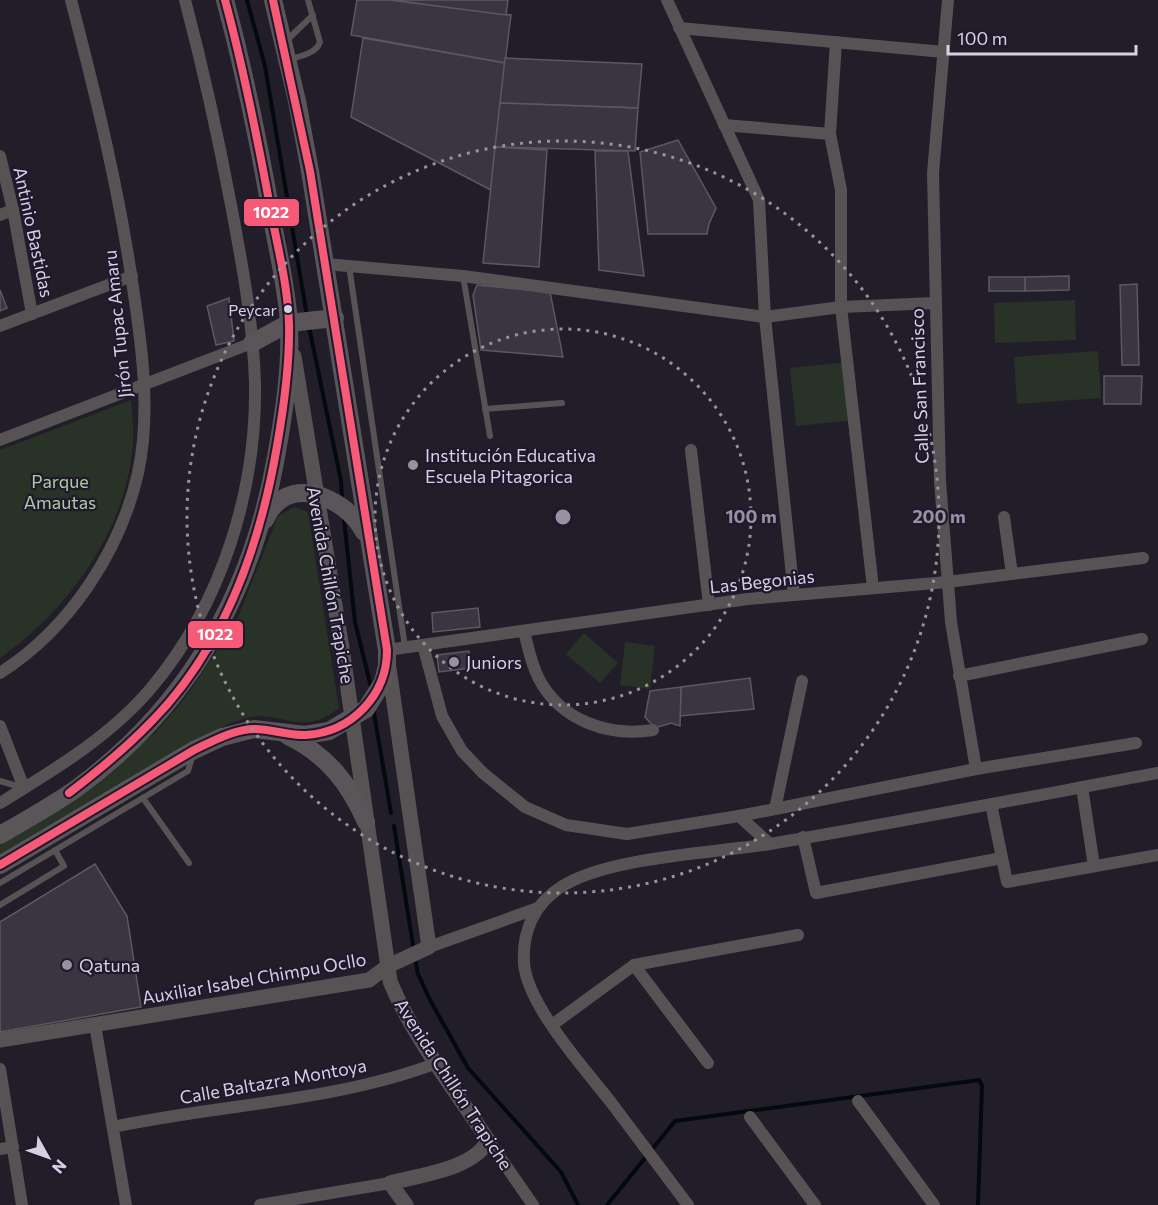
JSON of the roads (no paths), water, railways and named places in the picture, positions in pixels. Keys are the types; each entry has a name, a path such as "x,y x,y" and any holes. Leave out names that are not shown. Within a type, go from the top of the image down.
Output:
{"main road":[{"name":"Avenida Chillón Trapiche","path":"225,0 265,175 289,323"},
{"path":"0,865 194,750 240,731 266,729 317,734 329,731 353,719 376,696 383,682 387,650 372,568 334,318 304,138 273,0"},
{"path":"252,343 289,323 334,318"},
{"path":"261,529 270,495 288,379 289,323"},
{"path":"0,835 64,796 126,748 170,701 219,631 231,607 267,516 288,498 301,494 315,494 329,498 346,509 360,524 367,536"},
{"path":"279,731 305,744 330,762 351,792 366,822"},
{"path":"64,796 79,818"}],"street":[{"name":"Jirón Tupac Amaru","path":"0,673 35,647 61,620 86,589 109,552 138,473 143,436 144,385 132,276 118,190 71,0"},
{"path":"0,803 97,739 150,689 188,636 215,585 228,552 251,454 255,381 243,268 227,184 185,0"},
{"path":"667,0 759,200 765,317 794,595"},
{"name":"Calle San Francisco","path":"948,0 933,173 940,481 947,582 959,676 976,770"},
{"path":"679,28 944,52"},
{"path":"836,42 830,134 841,190 841,307 873,588"},
{"path":"724,125 830,134"},
{"name":"Antinio Bastidas","path":"0,156 13,210 32,314"},
{"path":"0,215 13,210"},
{"path":"325,264 463,276 765,317 841,307 935,303"},
{"path":"0,326 132,276"},
{"name":"Avenida Chillón Trapiche","path":"289,323 353,719 388,966 396,995 437,1063 533,1205"},
{"path":"0,440 252,343"},
{"path":"691,450 709,605"},
{"path":"1004,517 1012,574"},
{"name":"Las Begonias","path":"387,650 709,605 947,582 1143,558"},
{"path":"524,631 539,679 550,695 567,710 590,724 609,730 636,733 653,730"},
{"path":"959,676 1142,639"},
{"path":"423,645 442,716 462,751 483,773 525,807 566,825 627,834 739,816 976,770 1136,743"},
{"path":"387,650 429,947"},
{"path":"775,809 802,681"},
{"path":"0,726 24,788"},
{"path":"688,1205 552,1025 528,984 524,965 524,943 530,921 538,908 562,886 623,865 770,844 1158,773"},
{"path":"1082,787 1094,866"},
{"path":"991,804 1007,882 1158,855"},
{"path":"739,816 770,844"},
{"path":"803,837 816,893 1002,858"},
{"name":"Auxiliar Isabel Chimpu Ocllo","path":"0,1040 369,980 388,966 429,947 538,908"},
{"path":"552,1025 634,965 798,935"},
{"path":"634,965 708,1063"},
{"path":"95,1025 126,1205"},
{"name":"Calle Baltazra Montoya","path":"113,1127 347,1088 397,1077 437,1063"},
{"path":"0,1069 22,1205"},
{"path":"858,1101 934,1205"},
{"path":"750,1116 815,1205"},
{"path":"260,1205 330,1199 462,1163 483,1150 488,1140"},
{"path":"0,1149 13,1147"},
{"path":"390,1183 406,1205"}],"lane":[{"path":"286,52 316,50 319,46 320,42 308,0"},
{"path":"286,52 313,15"},
{"path":"349,266 405,647"},
{"path":"463,276 490,436"},
{"path":"485,409 562,403"},
{"path":"364,514 385,512"},
{"path":"372,568 393,564"},
{"path":"0,883 188,771 194,750"},
{"path":"0,781 24,788"},
{"path":"143,798 189,863"},
{"path":"0,905 64,866 55,850"}],"waterway":[{"path":"247,0 265,66 307,316"},
{"path":"309,327 341,481 342,497"},
{"path":"344,519 355,622 371,687"},
{"path":"374,713 391,813"},
{"path":"394,826 414,951"},
{"path":"415,958 418,974 430,1000 468,1068 561,1172 578,1205"},
{"path":"607,1205 675,1121 979,1080 982,1086 978,1205"}],"place":[{"name":"Peycar","path":"288,309"},
{"name":"Institución Educativa Escuela Pitagorica","path":"413,465"},
{"name":"Juniors","path":"454,662"},
{"name":"Qatuna","path":"67,965"}],"park label":[{"name":"Parque Amautas","path":"60,491"}]}
